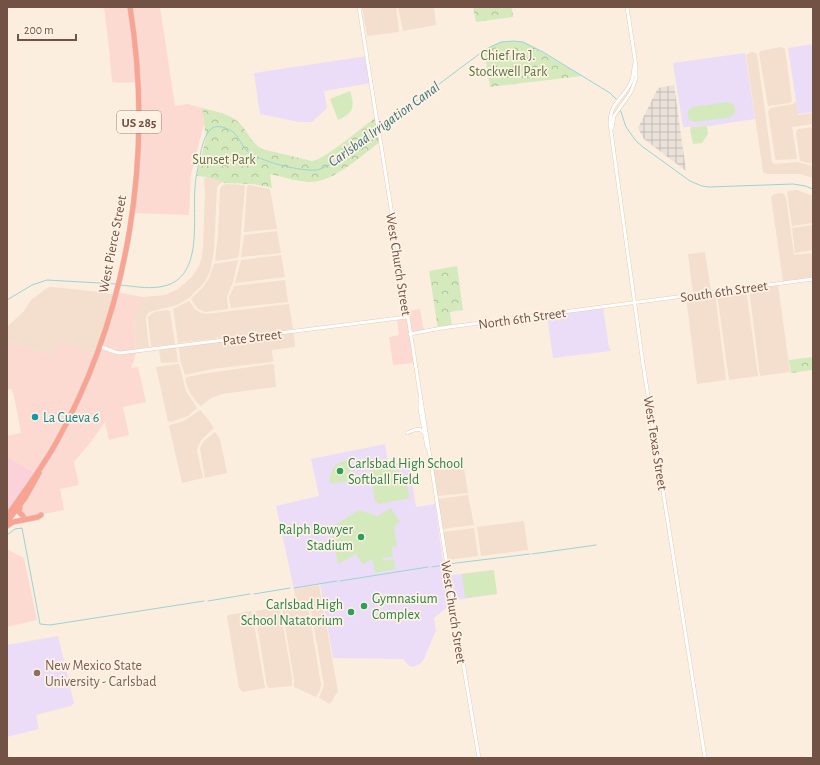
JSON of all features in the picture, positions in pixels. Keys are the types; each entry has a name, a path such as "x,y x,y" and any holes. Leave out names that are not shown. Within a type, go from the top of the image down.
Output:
{"highway":[{"name":"West Pierce Street","path":"7,522 20,505 39,474 72,410 99,346 119,281 132,213 139,142 138,72 130,7"},
{"name":"West Pierce Street","path":"7,516 37,472 40,470"},
{"path":"20,505 19,512 23,516"},
{"path":"7,526 13,522 38,517 41,515"}],"street":[{"path":"359,7 378,128"},
{"path":"627,7 635,63"},
{"name":"West Texas Street","path":"635,63 632,82 614,105 611,117 611,128 634,303 705,758"},
{"name":"West Texas Street","path":"611,128 614,116 634,86 636,72 635,63"},
{"name":"West Church Street","path":"379,132 407,318 479,758"},
{"name":"South 6th Street","path":"634,303 813,279"},
{"name":"North 6th Street","path":"410,334 442,328 634,303"},
{"name":"Pate Street","path":"99,346 120,353 407,318"},
{"name":"West Church Street","path":"420,396 420,408 424,434 429,462 431,465"},
{"path":"407,433 414,429 419,429 424,434"}],"shaded area":[{"path":"104,7 160,7 175,106 188,104 202,108 204,124 191,174 189,215 132,213 136,176 138,82 112,82"},
{"path":"362,7 396,7 399,32 367,36"},
{"path":"398,7 434,7 436,25 403,31"},
{"path":"813,44 813,112 798,114 788,48"},
{"path":"781,47 785,49 792,101 790,103 768,106 759,53 761,51"},
{"path":"751,52 757,54 772,162 774,164 797,162 813,166 813,178 800,174 767,174 763,172 746,55"},
{"path":"745,53 755,119 709,126 683,127 673,63"},
{"path":"367,56 371,83 324,91 327,108 312,122 299,122 260,114 254,73"},
{"path":"674,85 686,171 644,139 638,128 658,88"},
{"path":"796,102 798,115 813,113 813,124 792,127 797,157 796,159 776,160 768,111 770,108 793,104"},
{"path":"813,127 812,164 800,161 796,133 798,129"},
{"path":"207,177 222,182 217,187 214,250 210,272 204,283 189,298 177,305 149,312 146,317 146,321 149,347 136,349 133,319 142,298 165,295 178,289 191,278 199,266 203,247 205,193 204,179"},
{"path":"226,184 245,186 239,256 237,258 216,261 220,190 221,186"},
{"path":"249,185 270,189 277,229 244,232 247,186"},
{"path":"797,190 813,196 813,223 792,226 787,192"},
{"path":"782,193 786,198 794,255 813,253 813,277 783,281 771,197 774,194"},
{"path":"813,225 813,250 795,253 792,228"},
{"path":"277,231 281,253 241,257 244,235"},
{"path":"705,252 711,291 693,294 688,254"},
{"path":"281,255 285,277 235,283 241,260"},
{"path":"238,260 233,282 227,296 228,309 205,312 198,309 191,299 204,286 209,278 214,264"},
{"path":"285,280 288,302 231,308 229,298 234,286"},
{"path":"778,285 790,372 760,376 749,289"},
{"path":"50,287 102,292 115,295 96,355 54,356 7,342 7,327 24,311 31,300"},
{"path":"746,289 758,376 729,380 717,293"},
{"path":"116,292 143,297 133,319 137,351 131,368 138,367 146,402 123,407 129,435 109,440 105,422 74,462 79,485 60,489 64,510 34,516 23,516 19,512 36,474 7,456 7,436 21,433 14,396 11,389 7,390 7,342 54,356 59,342 95,355"},
{"path":"715,294 726,380 697,384 686,297"},
{"path":"189,301 196,310 206,314 289,304 293,329 178,343 173,309"},
{"path":"603,307 609,348 611,351 553,358 547,315"},
{"path":"420,309 424,331 412,333 414,363 393,365 389,337 399,335 397,319 407,317 406,311"},
{"path":"166,310 170,311 175,344 151,347 148,317 154,312"},
{"path":"292,333 294,334 295,347 272,350 272,362 212,369 185,375 180,360 179,347"},
{"path":"176,347 178,362 161,363 159,350"},
{"path":"179,364 186,391 197,408 188,416 170,422 168,421 156,367"},
{"path":"272,364 274,365 276,387 222,394 211,398 201,406 190,393 185,380 187,377 202,374"},
{"path":"200,410 214,428 202,439 198,446 197,451 203,478 182,483 169,426 184,421"},
{"path":"215,432 220,439 227,473 205,478 200,448 204,441"},
{"path":"385,444 388,464 409,461 416,507 435,504 445,576 493,570 497,594 456,600 434,618 436,630 424,659 420,664 413,667 409,666 403,659 333,658 320,584 294,589 276,506 319,496 311,459"},
{"path":"7,456 36,474 7,516"},
{"path":"463,462 468,493 437,496 433,466"},
{"path":"468,495 474,525 443,529 438,499"},
{"path":"523,521 528,550 481,556 477,527"},
{"path":"474,528 478,556 448,560 443,532"},
{"path":"7,549 24,558 37,620 7,627"},
{"path":"319,585 338,691 330,704 319,698 324,685 310,605 306,601 296,602 294,589"},
{"path":"303,603 308,606 321,685 316,697 294,687 282,607"},
{"path":"278,607 280,608 292,678 292,686 269,688 267,686 255,612"},
{"path":"251,611 265,688 243,692 239,688 227,616"},
{"name":"New Mexico State University - Carlsbad","path":"58,636 74,703 71,706 36,715 39,729 7,737 7,645"}],"green space":[{"path":"473,7 512,7 513,17 476,22"},
{"name":"Chief Ira J. Stockwell Park","path":"501,42 523,42 530,45 582,76 490,87 484,50"},
{"path":"350,91 353,105 352,109 347,115 338,120 330,99"},
{"path":"728,102 733,104 735,109 735,113 730,117 695,122 690,120 688,117 687,113 692,107"},
{"name":"Sunset Park","path":"202,108 233,118 262,149 312,161 335,149 376,117 380,142 339,172 321,181 301,181 270,174 272,188 254,184 224,183 207,177 197,176 206,137"},
{"path":"707,126 708,134 702,143 693,144 690,130 691,127"},
{"path":"457,266 463,310 450,312 452,327 438,329 429,271"},
{"path":"813,357 813,370 791,373 789,360"},
{"name":"Carlsbad High School Softball Field","path":"347,460 351,479 349,481 330,484 331,472 335,466 342,461"},
{"path":"381,469 395,470 402,475 407,485 410,498 379,504 375,501 370,471"},
{"name":"Ralph Bowyer Stadium","path":"391,508 400,522 394,526 397,546 392,547 393,557 383,558 383,561 394,559 395,569 375,573 372,559 363,565 356,554 338,564 331,527 359,510 377,516"},
{"path":"494,570 497,594 465,598 462,574"}],"waterway":[{"name":"Carlsbad Irrigation Canal","path":"120,285 154,288 174,282 184,274 190,261 193,247 195,185 201,153 206,137 210,130 214,127 222,127 233,132 247,151 260,158 291,168 317,170 336,161 486,49 501,42 514,41 523,42 543,52 610,93 617,100"},
{"name":"Carlsbad Irrigation Canal","path":"620,109 626,127 636,141 690,181 702,186 793,184 813,189"},
{"name":"Carlsbad Irrigation Canal","path":"7,300 32,285 47,280 117,284"},
{"path":"7,535 15,529 22,528 40,624 50,625 204,601"},
{"path":"532,554 596,545"},
{"path":"448,564 530,554"},
{"path":"432,567 444,565"},
{"path":"340,581 428,567"},
{"path":"294,588 337,581"},
{"path":"254,594 290,588"},
{"path":"208,601 250,594"}],"place":[{"name":"La Cueva 6","path":"35,417"},
{"name":"Carlsbad High School Softball Field","path":"340,471"},
{"name":"Ralph Bowyer Stadium","path":"361,537"},
{"name":"Gymnasium Complex","path":"364,606"},
{"name":"Carlsbad High School Natatorium","path":"351,612"},
{"name":"New Mexico State University - Carlsbad","path":"37,673"}]}
